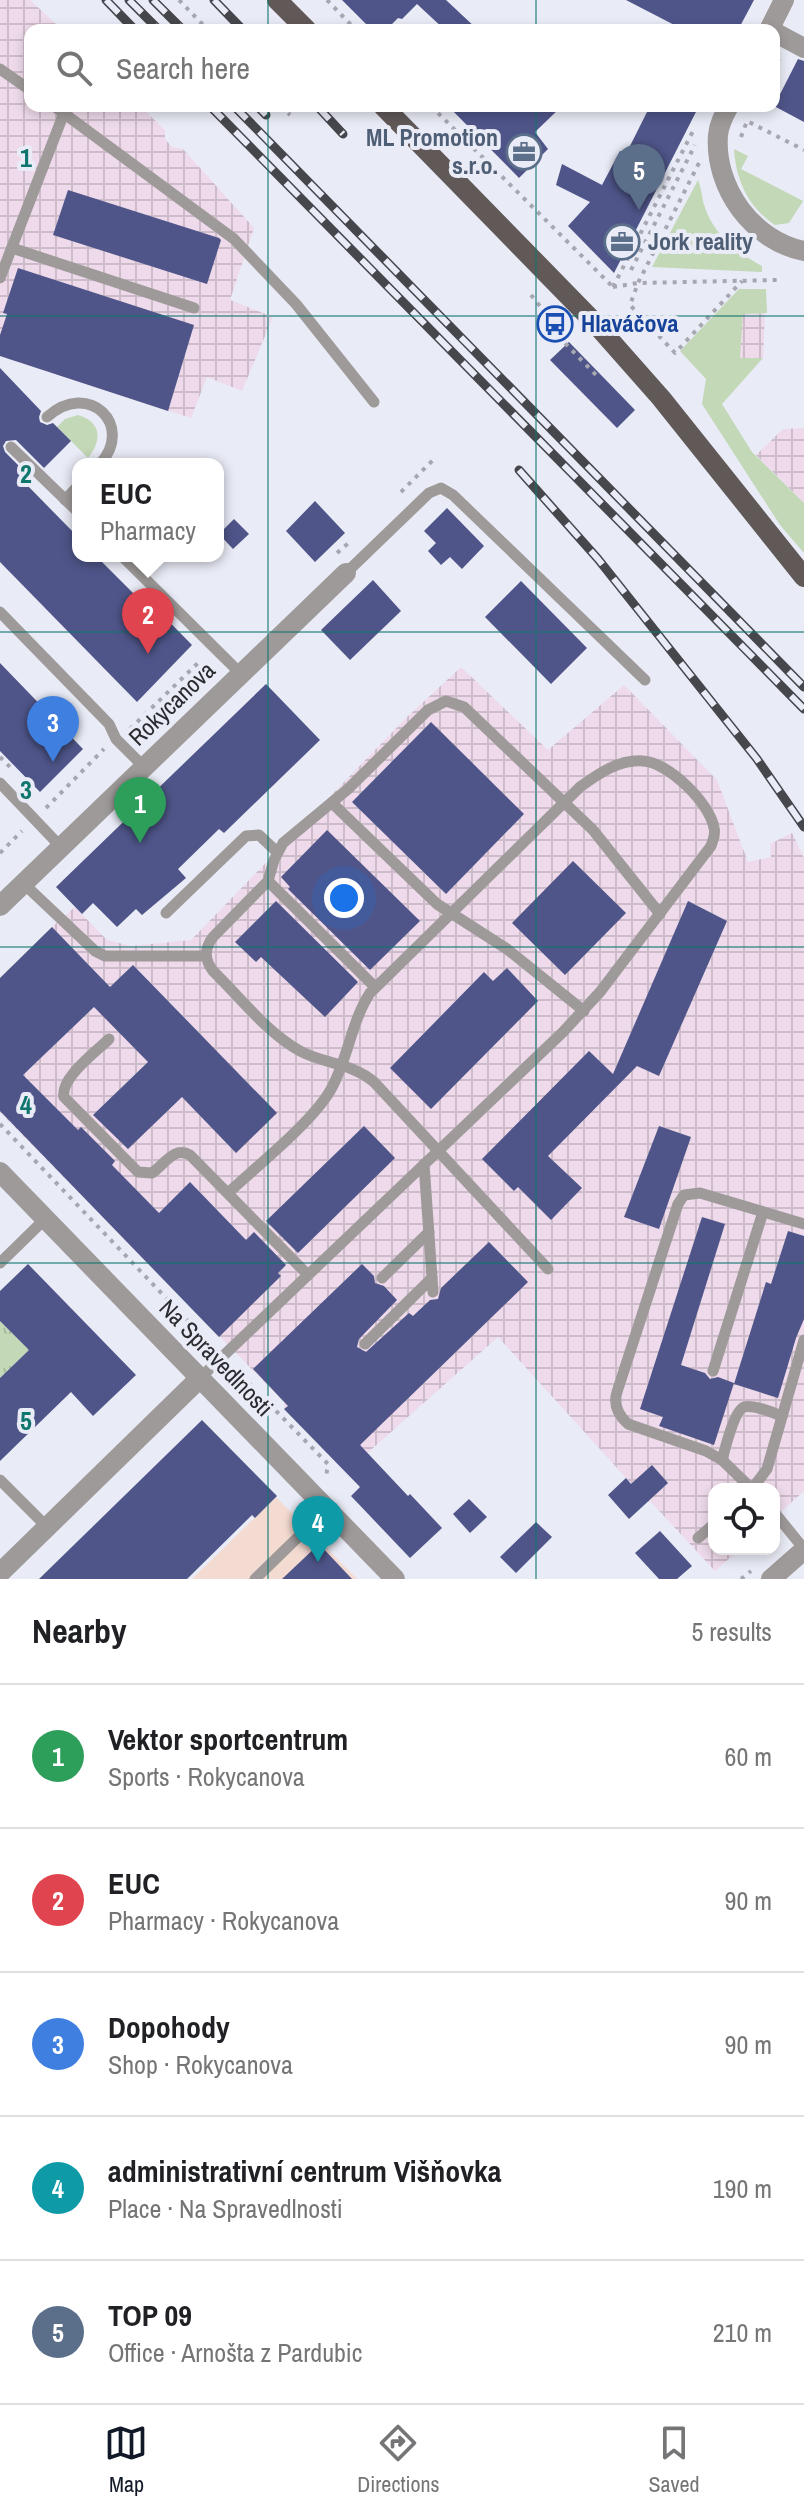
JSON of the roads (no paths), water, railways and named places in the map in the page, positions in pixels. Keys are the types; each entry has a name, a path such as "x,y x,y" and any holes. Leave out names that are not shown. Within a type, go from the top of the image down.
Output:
{"main road":[{"path":"277,0 302,24"},
{"path":"389,112 610,340 661,398 804,577"}],"street":[{"path":"291,0 303,24"},
{"path":"773,24 784,0"},
{"path":"780,36 804,48"},
{"path":"725,112 710,133 741,211 764,234 791,249 804,251"},
{"name":"Rokycanova","path":"0,906 144,767 234,666 338,566"},
{"name":"Na Spravedlnosti","path":"0,1172 395,1579"},
{"path":"0,1573 200,1378"},
{"path":"771,1579 804,1549"}],"lane":[{"path":"0,69 24,86"},
{"path":"0,278 58,112"},
{"path":"62,112 234,239 296,304 374,402"},
{"path":"12,248 194,308"},
{"path":"47,417 72,402 87,403 100,409 109,421 113,438 104,458"},
{"path":"11,447 72,506"},
{"path":"338,566 429,493 441,488 453,495 645,680"},
{"path":"65,500 72,492"},
{"path":"128,562 234,666"},
{"path":"0,612 109,724 116,739 144,767"},
{"path":"548,1269 374,1082 359,1072 306,1054 284,1040 213,971 206,956 207,948 213,937 268,881 283,843 332,803 428,710 446,701 464,707 564,803 604,843 660,914"},
{"path":"200,1378 584,1011 707,854 715,836 711,819 683,782 663,767 632,761 601,773 580,787 375,987 364,1004 332,1087 317,1108 228,1193"},
{"path":"0,783 61,847"},
{"path":"332,803 429,898 507,949 584,1011"},
{"path":"166,913 246,836 259,835 277,852"},
{"path":"268,881 375,987"},
{"path":"23,883 95,951 105,956 206,956"},
{"path":"109,1039 69,1079 63,1088 64,1097 138,1172 152,1173 176,1152 186,1152 308,1275"},
{"path":"424,1164 433,1292"},
{"path":"746,1483 722,1460 706,1451 628,1424 617,1411 615,1398 681,1197 700,1193 804,1224"},
{"path":"713,1371 763,1212"},
{"path":"0,1263 45,1219"},
{"path":"382,1278 429,1232"},
{"path":"365,1344 432,1278"},
{"path":"756,1483 767,1469 804,1340"},
{"path":"722,1460 741,1409 752,1407 782,1416"},
{"path":"0,1480 47,1527"},
{"path":"255,1579 327,1509"},
{"path":"780,1519 804,1549"},
{"path":"698,1538 708,1529"}],"railway":[{"path":"106,0 129,24"},
{"path":"129,0 153,24"},
{"path":"153,0 177,24"},
{"path":"214,0 237,24"},
{"path":"216,112 804,709"},
{"path":"240,112 804,687"},
{"path":"263,112 266,115"},
{"path":"323,112 343,134"},
{"path":"519,470 598,559 757,759 804,827"}],"place":[{"name":"ML Promotion s.r.o.","path":"524,152"},
{"name":"TOP 09","path":"639,210"},
{"name":"Jork reality","path":"622,242"},
{"name":"Hlaváčova","path":"555,324"},
{"name":"EUC","path":"148,654"},
{"name":"Dopohody","path":"53,762"},
{"name":"Vektor sportcentrum","path":"140,843"},
{"name":"administrativní centrum Višňovka","path":"318,1562"}]}
